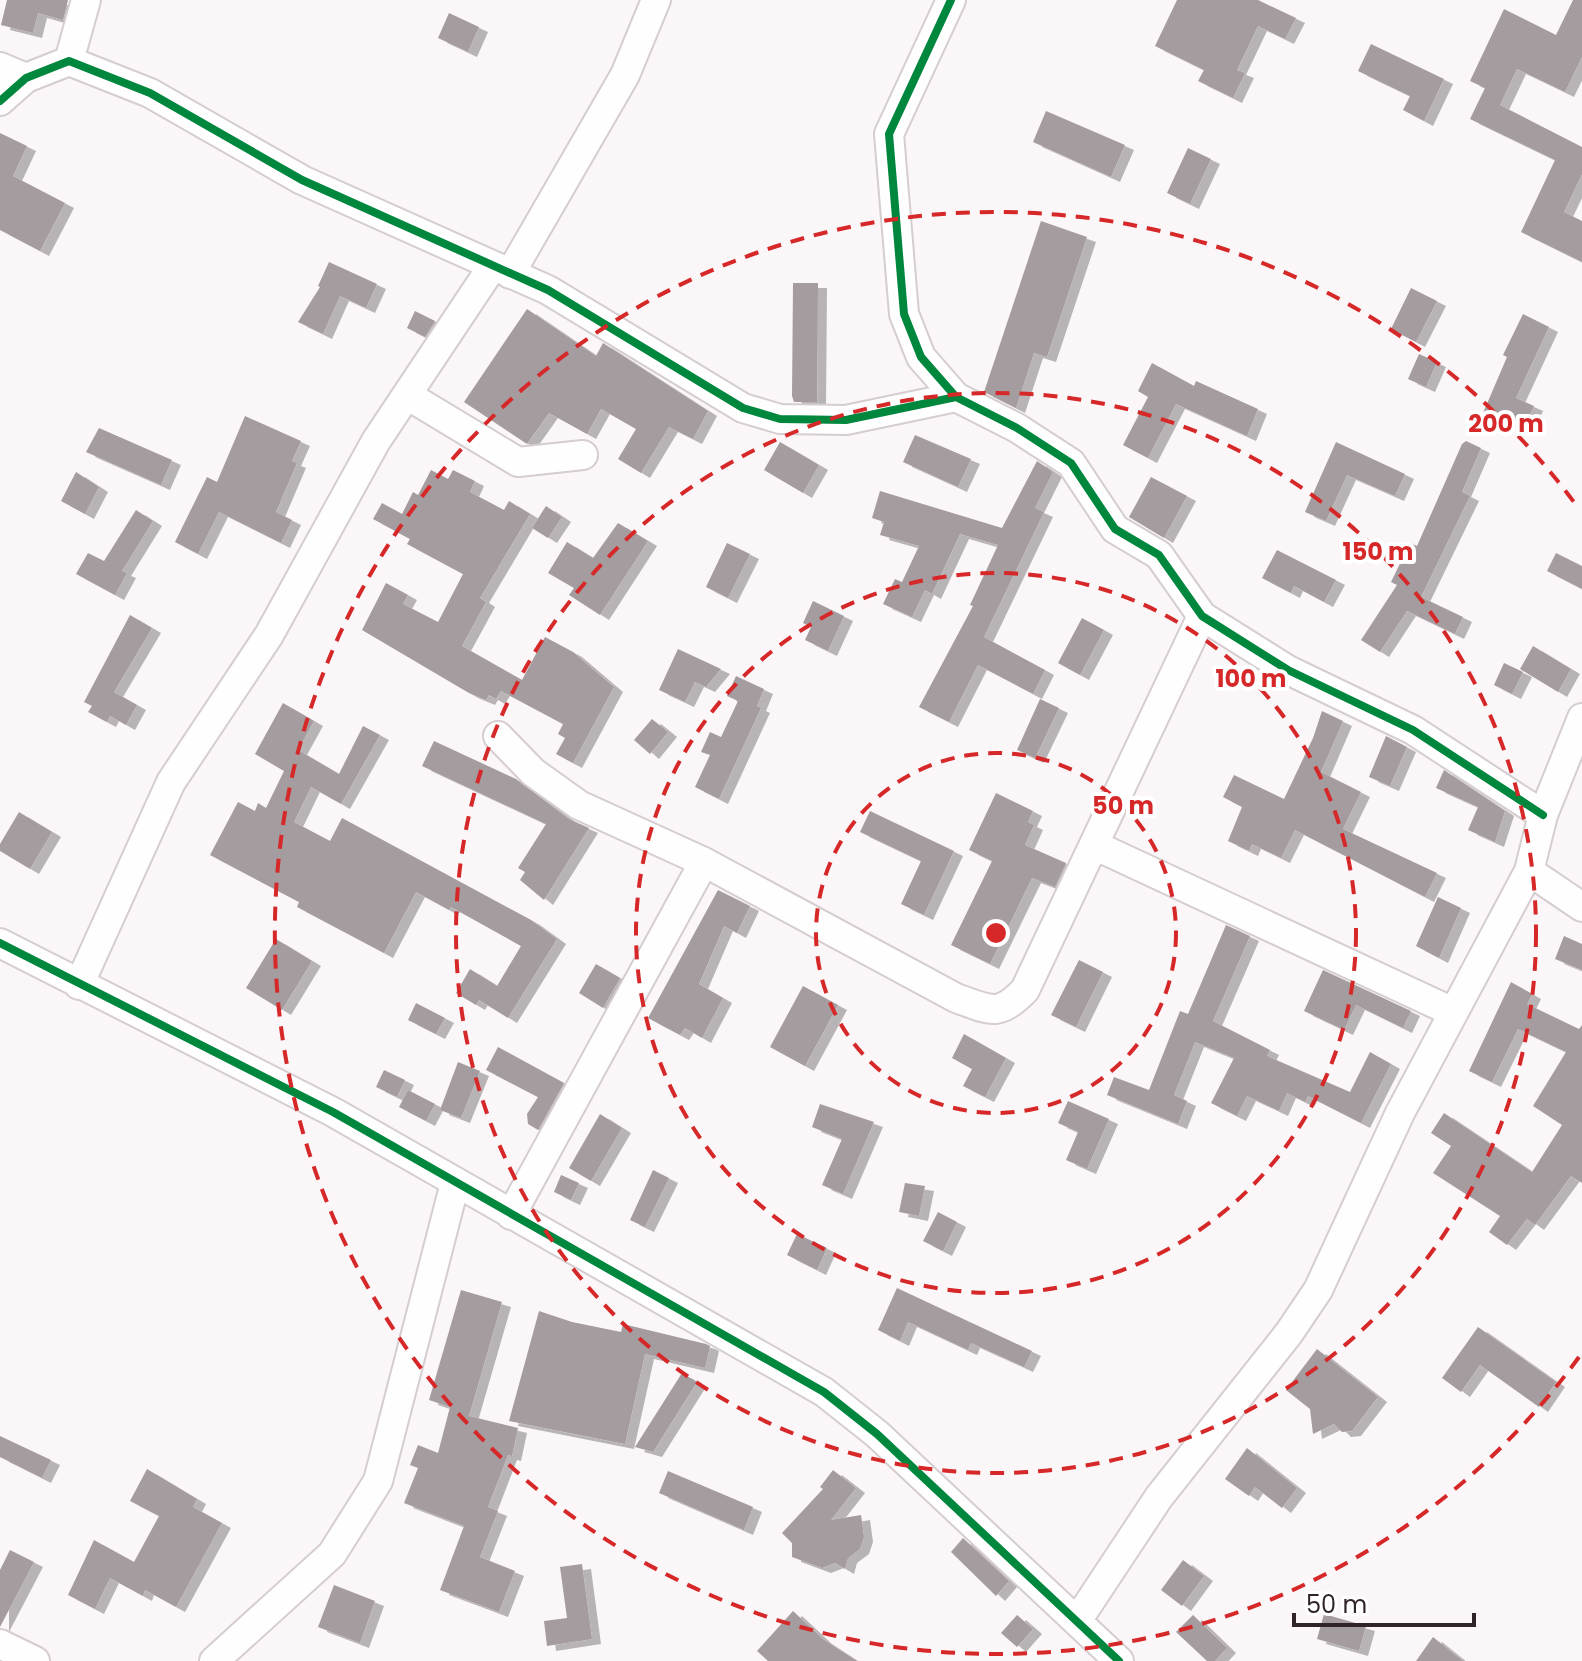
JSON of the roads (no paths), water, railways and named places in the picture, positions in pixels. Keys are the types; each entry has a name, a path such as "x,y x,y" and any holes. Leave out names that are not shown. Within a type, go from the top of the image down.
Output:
{"street":[{"path":"69,61 86,0"},
{"path":"79,985 171,782 269,635 376,441 501,270 625,75 656,0"},
{"path":"951,0 889,134 904,314 921,357 956,397 1017,428 1071,463 1115,529 1159,555 1202,616 1288,670 1413,730 1543,815"},
{"path":"0,101 26,78 69,61 150,93 302,180 548,290 743,408 780,419 846,420 956,397"},
{"path":"0,67 26,78"},
{"path":"407,395 518,462 583,455"},
{"path":"498,736 533,772 579,805 704,862 956,998 992,1011 1008,1007 1025,990 1202,616"},
{"path":"1077,1621 1159,1497 1289,1333 1318,1290 1400,1113 1529,871 1543,815 1582,718"},
{"path":"1094,845 1453,1012"},
{"path":"511,1215 704,862"},
{"path":"1529,871 1582,907"},
{"path":"0,943 333,1112 824,1392 877,1434 1119,1661"},
{"path":"214,1661 332,1554 378,1481 455,1183"},
{"path":"0,1644 35,1661"}]}
